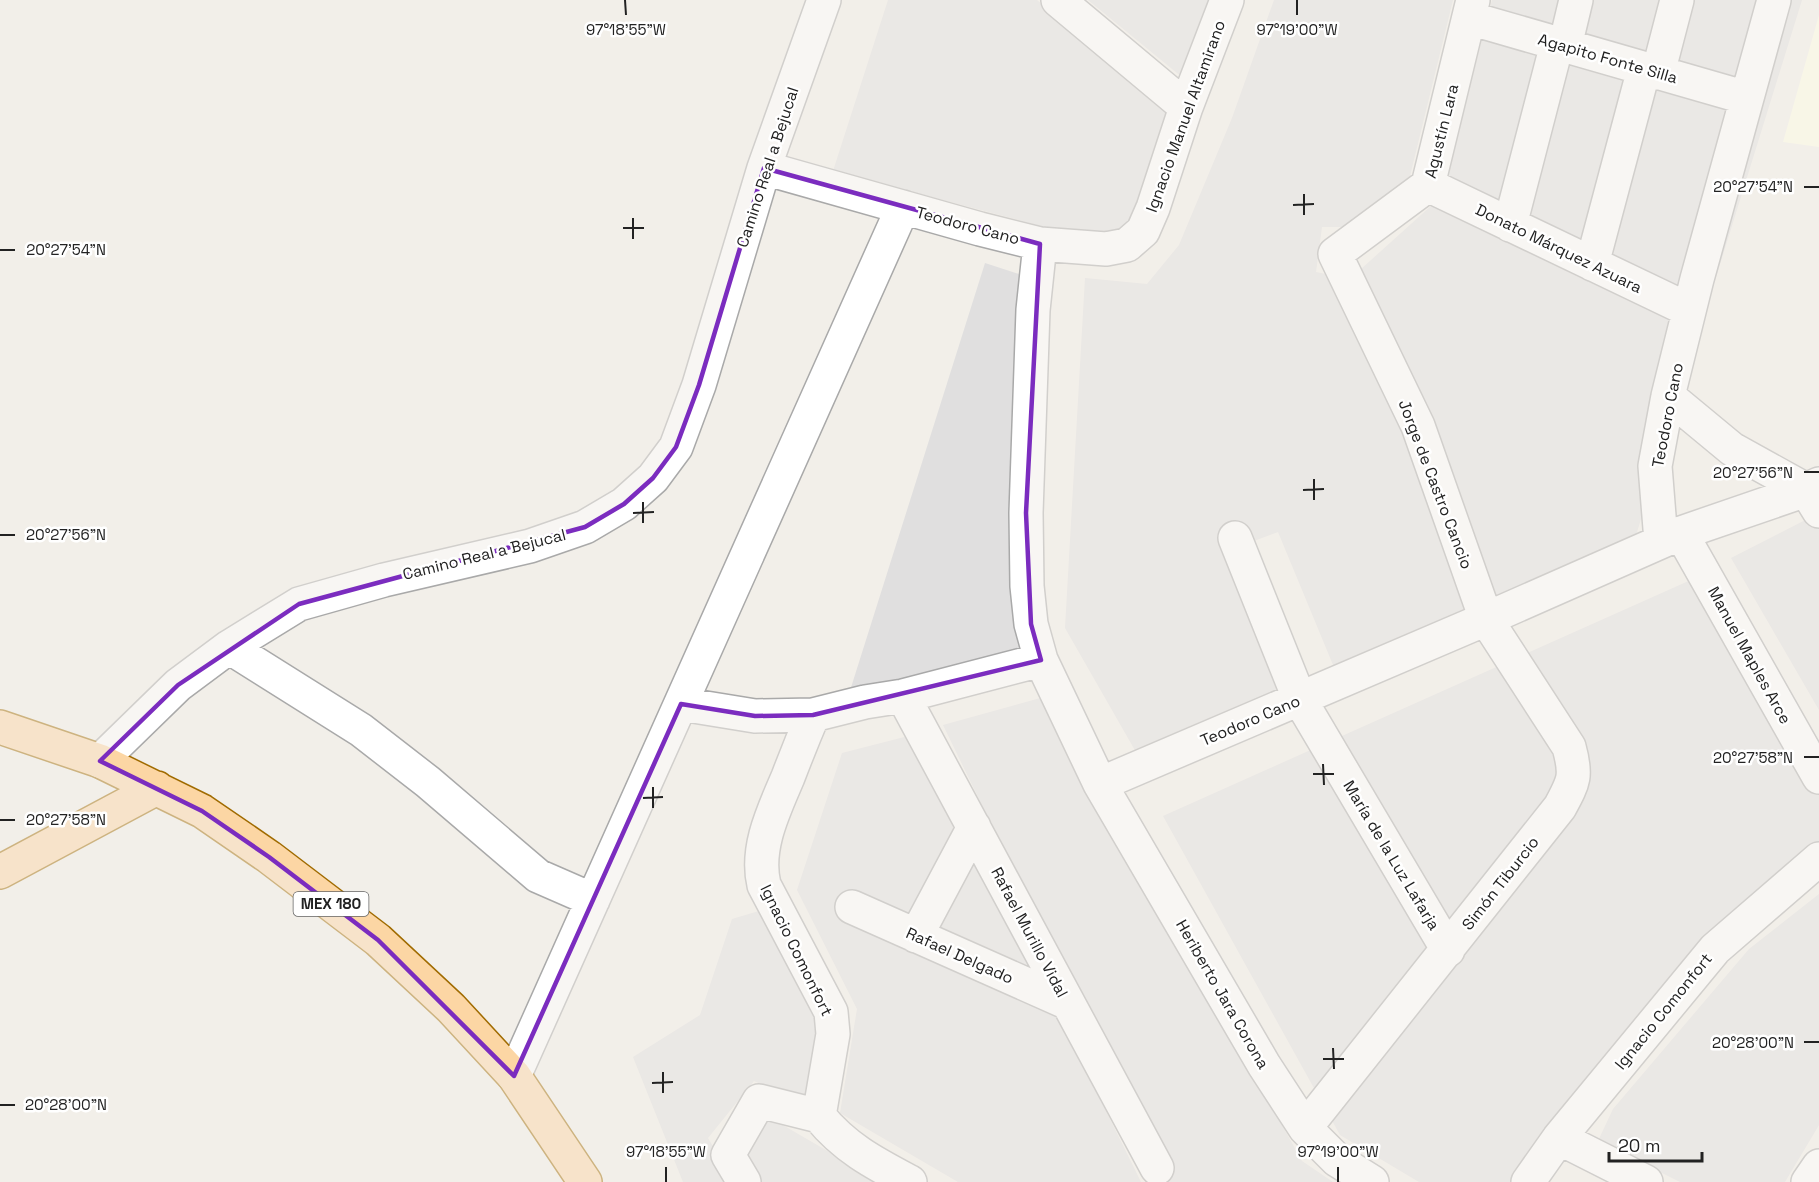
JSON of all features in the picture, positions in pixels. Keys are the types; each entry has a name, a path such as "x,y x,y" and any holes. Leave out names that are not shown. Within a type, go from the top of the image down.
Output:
{"main road":[{"name":"MEX 180","path":"0,727 100,761 202,811 269,857 378,940 451,1008 514,1076 585,1182"},
{"path":"0,872 157,788"}],"street":[{"name":"Camino Real a Bejucal","path":"100,761 178,685 229,647 299,604 384,580 530,546 585,527 624,504 653,478 676,447 699,385 764,168 824,0"},
{"path":"1058,0 1186,107"},
{"name":"Ignacio Manuel Altamirano","path":"1040,244 1106,249 1127,245 1143,231 1153,208 1186,107 1227,0"},
{"path":"1510,225 1576,0"},
{"path":"1592,264 1651,71 1677,0"},
{"name":"Teodoro Cano","path":"764,168 1040,244 1033,310 1026,513 1030,624 1041,660 1100,784 1486,619 1671,537 1655,466 1668,396 1689,310 1774,0"},
{"name":"Agapito Fonte Silla","path":"1471,9 1561,45 1747,98"},
{"name":"Agustín Lara","path":"1335,254 1428,185 1471,9"},
{"name":"Donato Márquez Azuara","path":"1428,185 1689,310"},
{"path":"514,1076 903,207"},
{"name":"Jorge de Castro Cancio","path":"1335,254 1418,426 1486,619"},
{"path":"1668,396 1732,449 1815,495"},
{"path":"1671,537 1815,495"},
{"name":"Manuel Maples Arce","path":"1671,537 1819,777"},
{"path":"1234,538 1299,698"},
{"name":"Simón Tiburcio","path":"1305,1128 1560,807 1572,785 1574,763 1569,747 1486,619"},
{"path":"229,647 361,730 428,782 538,876 593,900"},
{"path":"681,704 755,716 813,716 866,702 903,696 1041,660"},
{"name":"Rafael Murillo Vidal","path":"903,696 1157,1168"},
{"name":"María de la Luz Lafarja","path":"1299,698 1448,950"},
{"name":"Ignacio Comonfort","path":"813,716 772,815 761,865 765,885 831,1012 833,1034 819,1116"},
{"name":"Heriberto Jara Corona","path":"1100,784 1264,1065 1305,1128 1337,1160 1372,1182"},
{"path":"916,936 974,827"},
{"name":"Ignacio Comonfort","path":"1527,1182 1559,1138 1715,949 1819,859"},
{"name":"Rafael Delgado","path":"852,907 1068,1003"},
{"path":"744,1182 728,1155 759,1101 819,1116 828,1127 864,1158 910,1182"},
{"path":"1559,1138 1646,1182"},
{"path":"1808,1182 1819,1166"}],"highlighted area":[{"path":"764,168 1040,244 1026,513 1031,624 1041,660 813,715 755,716 681,704 514,1076 378,940 269,857 202,811 100,761 178,685 299,604 585,527 624,504 653,478 676,447 699,385"}],"shaded area":[{"path":"888,0 1037,0 1191,132 1133,239 1087,238 833,171"},
{"path":"1088,0 1240,0 1205,96"},
{"path":"1274,0 1453,0 1410,176 1365,227 1322,227 1316,272 1350,279 1442,196 1492,0 1802,0 1628,561 1343,689 1278,532 1243,545 1308,702 1152,780 1065,628 1085,278 1147,284 1179,245 1232,118"},
{"path":"1819,15 1819,147 1783,142"},
{"path":"985,263 1028,277 1030,660 848,697"},
{"path":"1819,513 1819,710 1731,558"},
{"path":"1702,575 1819,777 1819,851 1711,931 1601,1059 1512,1182 1419,1182 1340,1135 1163,816"},
{"path":"1044,697 1302,1161 1333,1182 1165,1182 943,725"},
{"path":"920,733 1141,1182 958,1182 840,1113 857,1009 797,890 842,753"},
{"path":"1819,894 1819,1125 1785,1182 1680,1182 1598,1141 1613,1109 1749,949"},
{"path":"772,907 822,1030 807,1104 754,1081 708,1138 734,1182 683,1182 633,1057 700,1015 732,919"},
{"path":"762,1113 881,1182 750,1182 737,1160"}]}
